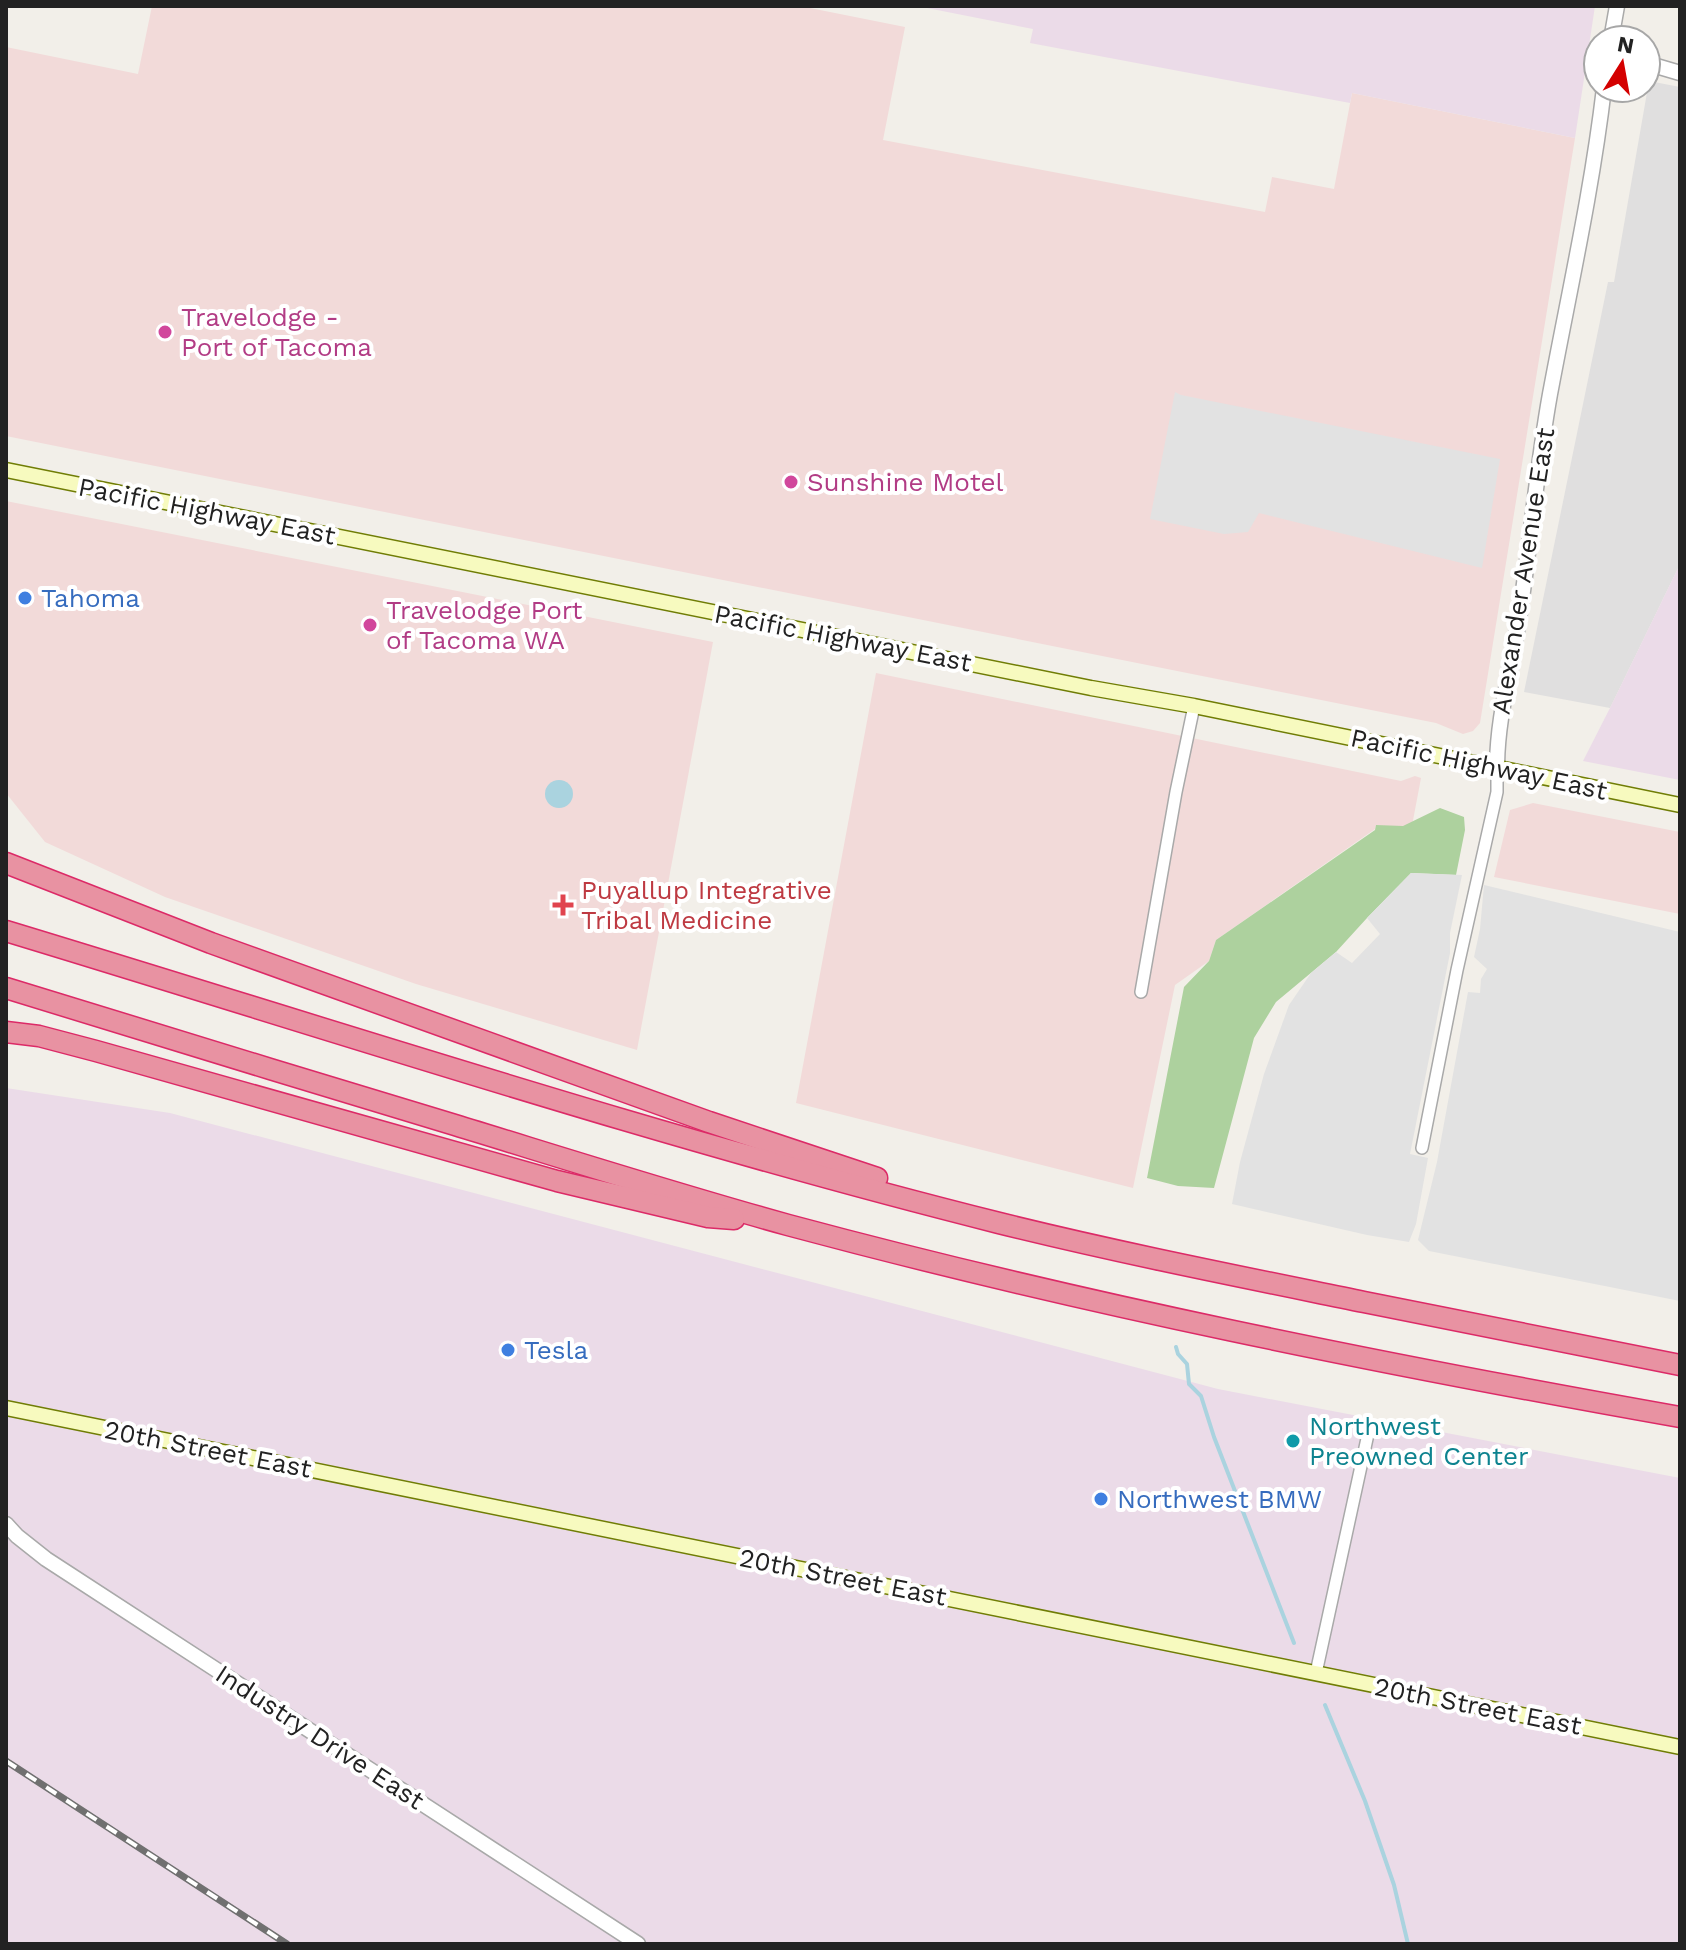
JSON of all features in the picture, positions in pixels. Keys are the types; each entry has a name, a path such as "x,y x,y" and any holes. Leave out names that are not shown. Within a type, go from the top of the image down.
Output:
{"highway":[{"path":"6,863 211,943 709,1122 1040,1232"},
{"path":"6,931 507,1086 865,1188 1190,1267 1680,1365"},
{"path":"6,988 789,1225 1150,1314 1519,1389 1680,1417"},
{"path":"6,1032 39,1036 96,1051 557,1181 708,1217 789,1225"}],"main road":[{"name":"Pacific Highway East","path":"6,470 1680,805"},
{"name":"20th Street East","path":"6,1408 1680,1747"}],"street":[{"name":"Alexander Avenue East","path":"1422,1148 1475,884 1497,792 1497,741 1520,613 1550,396 1577,261 1602,104"},
{"path":"1141,992 1194,706"},
{"path":"1316,1673 1368,1434"},
{"name":"Industry Drive East","path":"6,1524 46,1559 638,1944"}],"shaded area":[{"path":"152,6 800,6 905,27 883,140 1265,212 1272,177 1334,189 1352,93 1575,138 1480,723 1473,731 1463,734 1436,723 6,436 6,47 138,74"},
{"path":"917,6 1595,6 1592,24 1582,24 1582,92 1575,138 1352,93 1350,103 1030,43 1033,29"},
{"path":"1662,84 1680,87 1680,564 1610,708 1524,692 1608,282 1614,282 1645,104 1662,104"},
{"path":"1175,392 1500,459 1482,568 1259,513 1248,532 1224,534 1150,519"},
{"path":"6,501 713,642 637,1050 416,984 165,897 45,842 6,793"},
{"path":"1680,564 1680,780 1583,761 1610,708"},
{"path":"876,673 1401,781 1415,776 1421,778 1411,831 1376,825 1375,829 1216,940 1209,961 1175,985 1133,1188 796,1103"},
{"path":"1533,803 1680,832 1680,914 1494,877 1510,810"},
{"path":"1411,873 1462,875 1450,933 1450,953 1410,1154 1428,1158 1416,1224 1409,1242 1232,1204 1264,1074 1289,1005 1311,973 1336,952 1352,963 1380,934 1367,918"},
{"path":"1484,885 1680,932 1680,1301 1429,1251 1418,1240 1437,1162 1468,992 1480,993 1481,979 1487,969 1474,957"},
{"path":"6,1088 170,1113 1218,1389 1680,1478 1680,1944 6,1944"}],"green space":[{"path":"1440,808 1464,817 1465,830 1456,875 1411,873 1336,952 1276,1002 1254,1038 1214,1188 1178,1186 1147,1178 1184,987 1209,961 1216,940 1375,830 1376,825 1403,826"}],"water":[{"path":"559,780 569,784 573,794 569,804 559,808 549,804 545,794 549,784"}],"waterway":[{"path":"1176,1347 1187,1364 1189,1384 1201,1396 1294,1643"},
{"path":"1325,1705 1365,1801 1394,1885 1408,1944"}],"railway":[{"path":"6,1761 287,1944"}],"place":[{"name":"Travelodge - Port of Tacoma","path":"165,332"},
{"name":"Sunshine Motel","path":"791,482"},
{"name":"Tahoma","path":"25,598"},
{"name":"Travelodge Port of Tacoma WA","path":"370,625"},
{"name":"Puyallup Integrative Tribal Medicine","path":"563,905"},
{"name":"Tesla","path":"508,1350"},
{"name":"Northwest Preowned Center","path":"1293,1441"},
{"name":"Northwest BMW","path":"1101,1499"}]}
